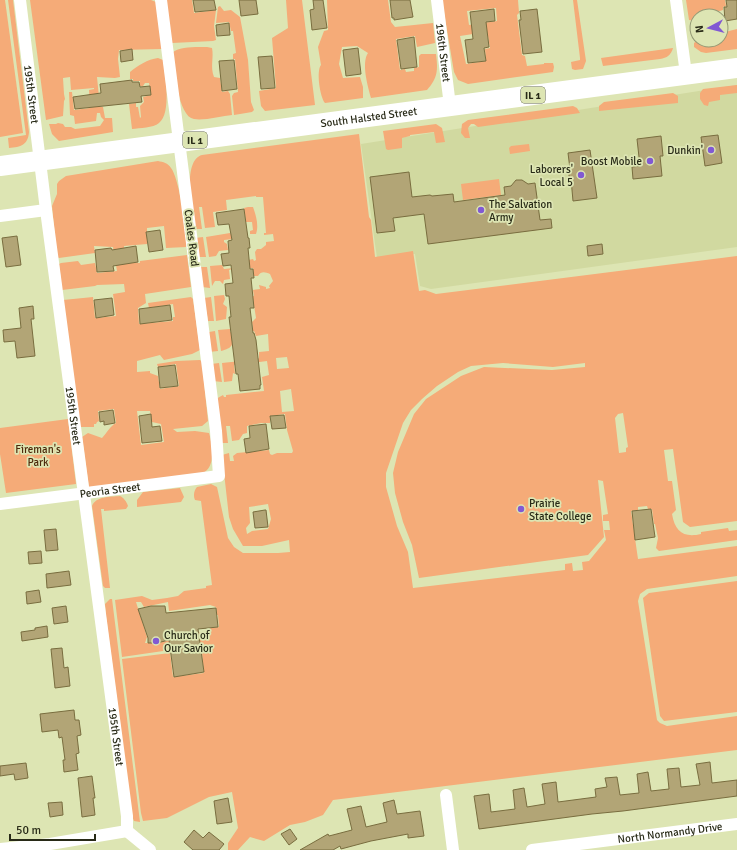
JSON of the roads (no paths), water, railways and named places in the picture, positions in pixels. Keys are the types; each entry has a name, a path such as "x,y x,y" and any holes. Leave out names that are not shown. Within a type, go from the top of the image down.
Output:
{"main road":[{"name":"South Halsted Street","path":"0,166 737,68"}],"street":[{"name":"195th Street","path":"20,0 46,210 127,816 127,831"},
{"name":"Coales Road","path":"161,0 216,431 219,476"},
{"name":"196th Street","path":"437,0 450,106"},
{"path":"676,0 686,74"},
{"path":"0,216 46,210"},
{"name":"Peoria Street","path":"0,504 84,492 219,476"},
{"path":"446,795 453,850"},
{"name":"North Normandy Drive","path":"532,850 737,824"},
{"path":"0,849 50,847 127,831 150,850"}],"place":[{"name":"Dunkin'","path":"711,150"},
{"name":"Boost Mobile","path":"650,161"},
{"name":"Laborers' Local 5","path":"581,175"},
{"name":"The Salvation Army","path":"481,210"},
{"name":"Prairie State College","path":"521,509"},
{"name":"Church of Our Savior","path":"156,641"}],"park label":[{"name":"Fireman's Park","path":"38,455"}]}
